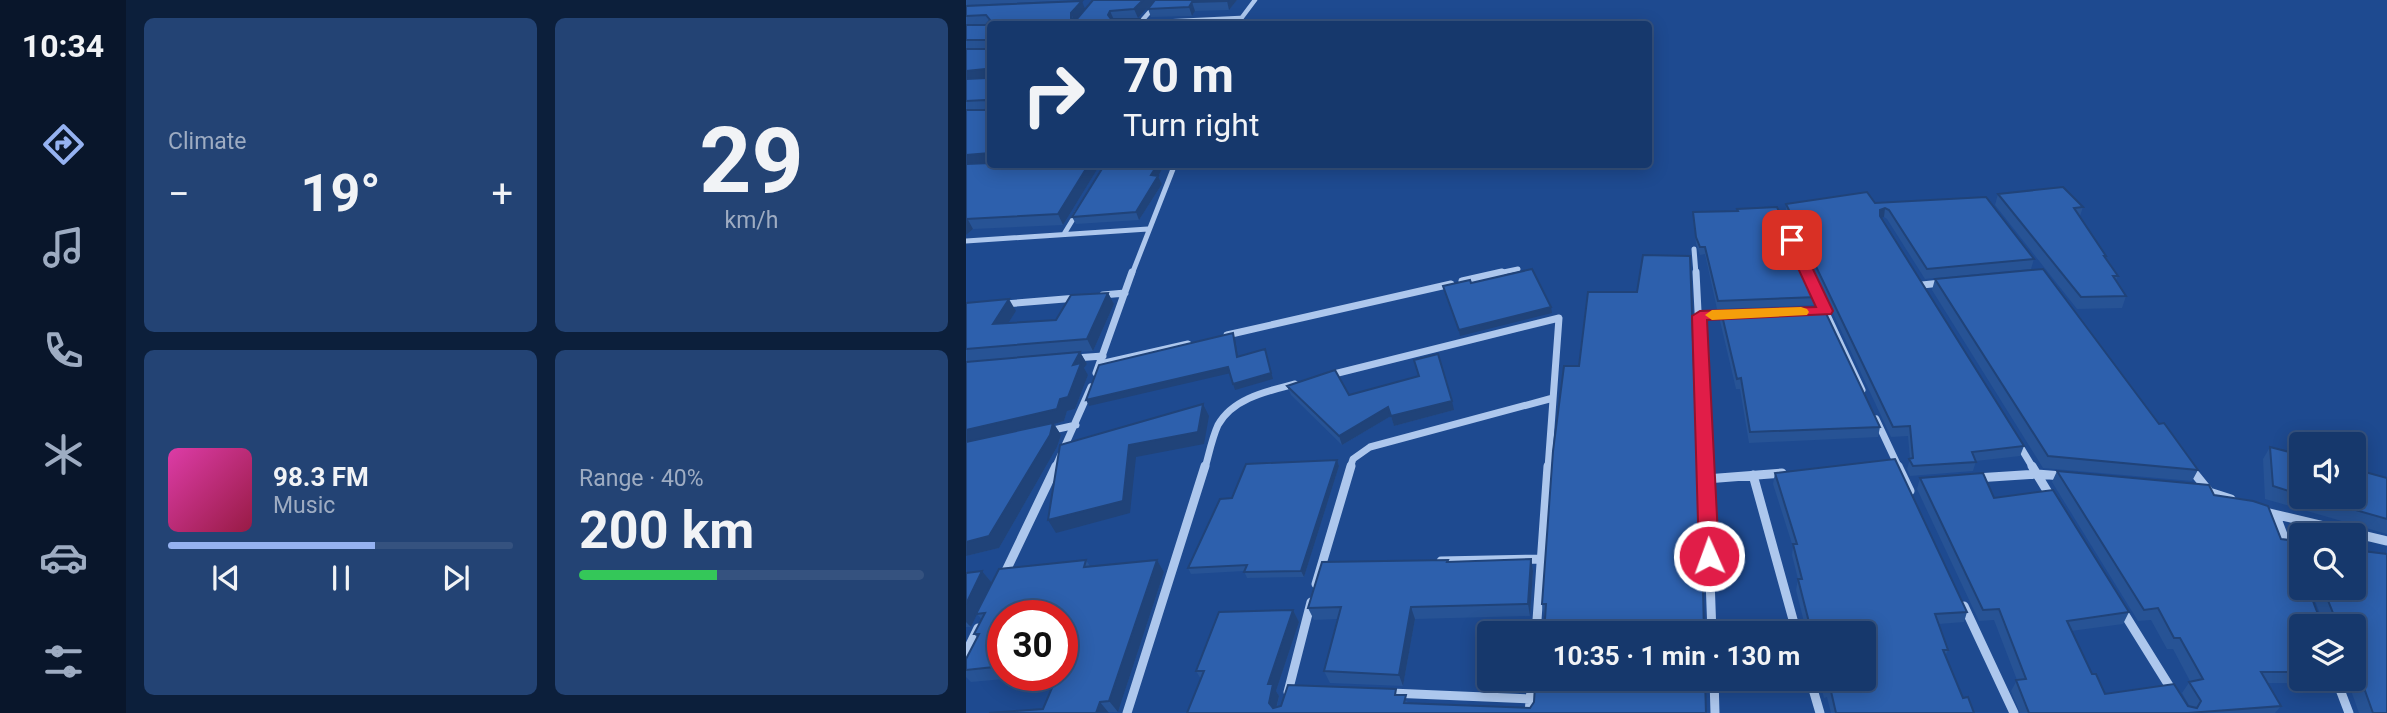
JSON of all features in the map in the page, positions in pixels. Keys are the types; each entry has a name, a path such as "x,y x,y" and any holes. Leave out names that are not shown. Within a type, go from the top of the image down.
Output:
{"street":[{"path":"1142,21 1160,0"},
{"path":"1238,21 1255,0"},
{"path":"1190,21 1240,18"},
{"path":"1001,581 1076,425 1173,168"},
{"path":"1064,234 1085,200"},
{"path":"1781,216 1867,399"},
{"path":"966,241 1148,229"},
{"path":"1694,249 1700,316 1711,621"},
{"path":"1221,337 1518,269"},
{"path":"1915,274 1929,297"},
{"path":"1922,285 1948,282"},
{"path":"1098,296 1125,293"},
{"path":"992,305 1085,297"},
{"path":"1811,312 1825,311"},
{"path":"1700,316 1742,314"},
{"path":"1321,377 1559,318 1537,621"},
{"path":"1062,359 1101,360 1194,343"},
{"path":"1126,713 1218,426 1225,415 1255,394 1308,381"},
{"path":"1286,701 1321,565 1353,459 1358,453 1370,447 1553,398"},
{"path":"1872,412 1912,495"},
{"path":"1039,433 1076,425"},
{"path":"2015,439 2058,508"},
{"path":"2183,458 2208,490"},
{"path":"1883,463 1896,462"},
{"path":"1706,479 1792,472"},
{"path":"1971,479 2037,474 2076,478"},
{"path":"1753,475 1793,621"},
{"path":"1906,483 1919,482"},
{"path":"2195,489 2208,490 2242,503"},
{"path":"2253,508 2276,516 2387,541"},
{"path":"2276,516 2289,551"},
{"path":"1432,562 1542,559"},
{"path":"1321,565 1335,564"},
{"path":"1957,592 2014,713"},
{"path":"2115,599 2179,702"},
{"path":"966,653 983,617"},
{"path":"1289,688 1302,689"},
{"path":"1529,713 1531,691"},
{"path":"1714,691 1715,713"},
{"path":"1814,691 1820,713"},
{"path":"2341,691 2349,713"},
{"path":"1383,693 1531,699"}],"building":[{"path":"1093,0 1143,0 1134,9 1110,11 1108,15 1111,19 1139,19 1137,21 989,21 986,15 966,16 966,6 1082,1 1071,13 1071,18 1076,20"},
{"path":"1155,0 1228,0 1192,2 1189,7 1148,9"},
{"path":"966,25 986,25 987,41 966,40"},
{"path":"966,49 986,49 987,71 966,71"},
{"path":"986,78 987,102 966,101 966,79"},
{"path":"987,108 987,153 966,155 966,110"},
{"path":"987,163 987,168 1087,168 1058,214 966,219 966,164"},
{"path":"1103,168 1155,168 1151,175 1158,176 1136,212 1072,217"},
{"path":"2063,187 2083,207 2074,208 2118,276 2113,276 2126,296 2081,297 1998,194"},
{"path":"1867,192 1875,203 1986,197 2034,259 1927,269 1889,210 1880,210 1880,216 2024,446 1972,452 1976,462 1913,466 1909,459 1913,458 1910,426 1893,427 1786,204"},
{"path":"1777,207 1817,297 1718,301 1705,247 1700,247 1696,237 1693,212"},
{"path":"1643,255 1690,256 1696,427 1699,427 1700,451 1704,621 1545,621 1546,604 1542,604 1553,451 1564,366 1579,366 1588,292 1637,292"},
{"path":"1532,269 1551,307 1459,330 1443,286 1470,280 1471,283"},
{"path":"2043,269 2159,424 2164,423 2198,470 2048,456 1935,279"},
{"path":"1108,293 1087,339 966,349 966,303 1009,299 993,324 1056,320 1071,295"},
{"path":"1823,307 1880,427 1750,432 1741,378 1737,379 1721,311"},
{"path":"1233,333 1237,357 1265,349 1271,373 1233,384 1228,367 1086,400 1099,365"},
{"path":"1080,352 1073,365 1081,363 1068,397 1060,399 1057,409 966,430 966,362"},
{"path":"1438,354 1452,401 1391,416 1388,407 1339,436 1287,386 1335,370 1349,395 1419,376 1414,360"},
{"path":"1203,404 1198,432 1129,445 1123,501 1048,520 1060,445"},
{"path":"1053,423 1050,435 989,536 966,542 966,442"},
{"path":"2270,447 2289,452 2289,491 2273,486"},
{"path":"1895,459 1967,612 1935,614 1948,650 1943,650 1963,698 1968,697 1974,713 1836,713 1831,691 1876,691 1876,621 1809,621 1798,579 1802,579 1793,544 1797,544 1775,473"},
{"path":"1337,460 1301,571 1244,572 1247,565 1188,568 1220,499 1232,498 1246,464"},
{"path":"2057,471 2209,485 2214,495 2268,506 2281,539 2289,540 2289,600 2313,600 2318,614 2289,614 2289,672 2261,672 2281,706 2188,713 2029,713 2016,680 2026,679 1999,609 1983,610 1920,478 1983,473 1994,498 2053,490 2129,612 2067,621 2092,674 2096,674 2105,694 2174,684 2188,706 2197,708 2201,701 2189,682 2203,679 2180,638 2174,638 2158,608 2144,610"},
{"path":"2366,472 2387,478 2387,519 2352,509 2366,509"},
{"path":"2366,551 2387,554 2387,713 2373,713 2365,691 2366,614 2333,614 2328,600 2366,600"},
{"path":"1531,559 1528,604 1411,607 1399,675 1324,671 1341,607 1308,608 1322,562"},
{"path":"1086,560 1084,567 1157,560 1109,701 1100,702 1096,713 989,713 1043,709 1051,691 1078,691 1078,600 987,600 987,668 966,670 966,659 979,634 974,634 985,613 976,614 999,569"},
{"path":"982,571 966,604 966,573"},
{"path":"1293,610 1268,684 1273,684 1269,703 1273,708 1281,706 1288,685 1396,689 1395,695 1406,695 1404,703 1530,708 1534,702 1535,691 1705,691 1706,713 1187,713 1204,671 1196,671 1219,612"}],"slow traffic":[{"path":"1712,315 1801,312"}],"route":[{"path":"1709,556 1700,316 1825,311 1792,240"}]}
